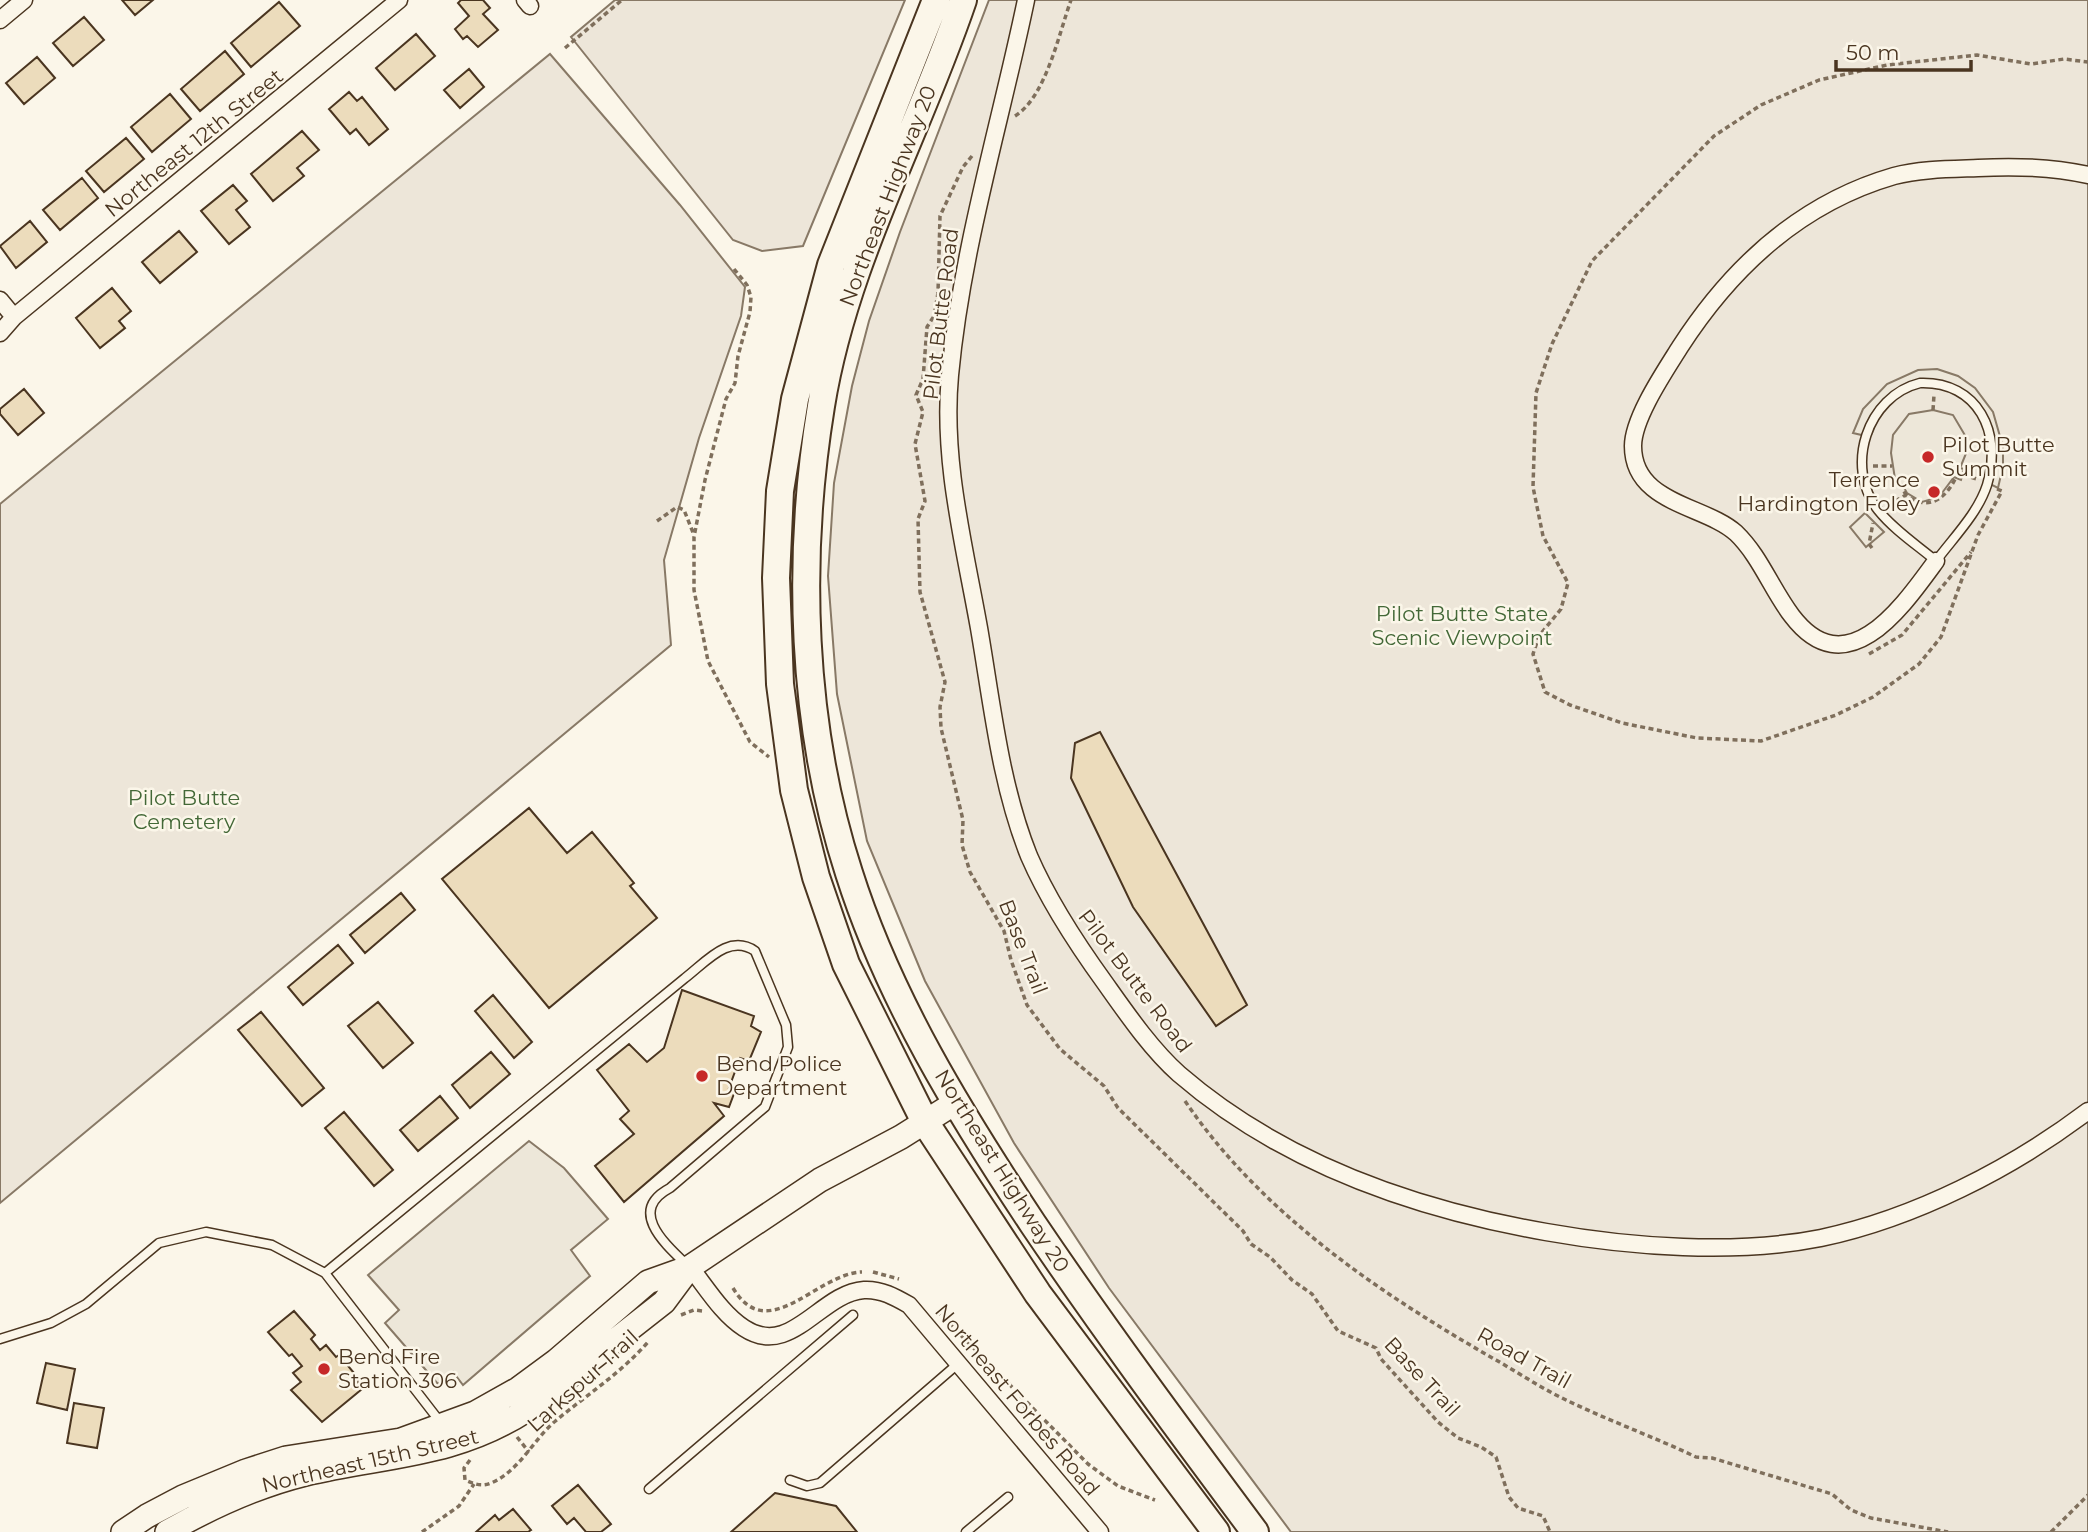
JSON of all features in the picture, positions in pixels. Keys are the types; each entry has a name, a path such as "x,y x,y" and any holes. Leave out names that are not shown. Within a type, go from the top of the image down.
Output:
{"main road":[{"name":"Northeast Highway 20","path":"936,0 831,265 794,398 780,491 776,578 780,684 794,790 816,877 846,964 925,1122 1038,1294 1216,1532"},
{"name":"Northeast Highway 20","path":"963,0 859,262 839,327 821,405 806,537 807,634 828,795 849,874 878,950 955,1103 1110,1339 1255,1532"},
{"name":"Northeast 15th Street","path":"167,1532 250,1490 306,1474 404,1458 474,1413 518,1389 556,1361 648,1282 690,1267 820,1180 955,1103"},
{"name":"Northeast 15th Street","path":"123,1532 183,1497 286,1458 445,1434"}],"street":[{"path":"0,20 24,0"},
{"name":"Northeast 12th Street","path":"0,333 14,317 399,0"},
{"name":"Pilot Butte Road","path":"1026,0 967,251 950,379 948,452 1001,757 1028,854 1071,937 1176,1079 1245,1123 1315,1161 1397,1198 1496,1224 1593,1241 1710,1248 1819,1238 1908,1212 1997,1169 2088,1111"},
{"path":"1936,561 1902,608 1874,633 1857,641 1831,645 1813,638 1793,617 1736,533 1718,520 1678,506 1657,490 1639,471 1633,446 1641,417 1666,369 1701,315 1735,274 1776,236 1826,204 1894,176 1948,169 2009,167 2088,174"},
{"path":"0,300 14,317"},
{"name":"Northeast Forbes Road","path":"690,1267 733,1318 752,1332 763,1336 782,1335 797,1329 839,1297 864,1290 885,1292 909,1305 960,1362 1100,1532"}],"lane":[{"path":"1920,383 1952,386 1977,405 1987,428 1990,448 1987,483 1974,511 1936,561 1878,510 1867,491 1862,467 1868,432 1882,404 1900,390 1920,383"},
{"path":"325,1273 685,978 730,944 746,944 755,951 786,1025 788,1047 760,1113 670,1188 657,1195 650,1208 651,1222 666,1246 690,1267"},
{"path":"0,1339 51,1323 86,1304 159,1243 206,1232 272,1245 325,1273 445,1434"},
{"path":"649,1489 853,1315"},
{"path":"790,1480 807,1486 820,1483 960,1362"},
{"path":"966,1532 1008,1497"}],"path":[{"path":"565,48 622,0"},
{"path":"1023,111 1039,89 1071,0"},
{"path":"1987,483 2002,491 1978,535 1941,637 1919,664 1873,697 1836,715 1761,741 1697,738 1622,723 1570,705 1545,692 1533,654 1539,636 1561,609 1569,583 1544,536 1533,487 1536,393 1558,332 1592,261 1714,136 1761,105 1819,80 1887,65 1977,55 2031,64 2064,58 2088,62"},
{"name":"Base Trail","path":"974,155 963,167 940,216 938,293 934,316 927,327 923,379 916,395 923,412 915,444 925,501 918,519 920,592 945,682 940,707 943,742 950,758 963,820 962,845 970,872 1001,924 1027,1005 1060,1049 1104,1086 1118,1108 1174,1160 1186,1178 1195,1182 1200,1192 1243,1231 1251,1244 1270,1256 1292,1280 1312,1294 1338,1331 1376,1348 1381,1359 1438,1422 1458,1438 1481,1447 1496,1457 1509,1497 1518,1507 1543,1516 1550,1532"},
{"path":"734,270 751,297 750,312 738,356 735,383 726,399 712,446 694,537 694,590 708,661 750,742 770,759"},
{"path":"1933,410 1934,393"},
{"path":"1873,466 1892,466"},
{"path":"1963,475 1976,479"},
{"path":"1900,484 1906,495 1919,503 1929,504 1949,492 1956,477"},
{"path":"1878,510 1906,495"},
{"path":"657,521 677,507 684,510 694,537"},
{"path":"1872,548 1870,544 1874,522"},
{"path":"1867,655 1902,635 1975,547"},
{"path":"1176,1079 1193,1098"},
{"name":"Road Trail","path":"1176,1079 1206,1132 1250,1181 1293,1221 1382,1291 1430,1323 1561,1398 1696,1457 1712,1458 1813,1487 1832,1494 1851,1510 1871,1518 1948,1532"},
{"path":"678,1318 694,1310 705,1312"},
{"name":"Larkspur Trail","path":"474,1483 493,1483 529,1452 550,1426 634,1359 657,1335"},
{"path":"508,1441 517,1436 529,1452"},
{"path":"422,1532 459,1506 474,1483 463,1475 467,1462 474,1457"},
{"path":"2051,1532 2088,1495"}],"green space":[{"path":"615,0 905,0 803,246 762,251 733,240 571,37"},
{"name":"Pilot Butte State Scenic Viewpoint","path":"989,0 2088,0 2088,1532 1291,1532 1109,1288 1014,1143 925,981 867,841 837,694 828,576 834,483 852,386 869,321 900,232"},
{"name":"Pilot Butte Cemetery","path":"550,54 680,205 745,287 741,316 699,438 664,560 671,645 0,1203 0,504"}],"shaded area":[{"path":"1937,369 1958,376 1975,388 1993,412 2003,447 2003,466 1998,488 1988,483 1990,448 1977,405 1935,382 1894,393 1866,436 1853,433 1863,409 1887,384 1918,370"},
{"name":"Pilot Butte Summit","path":"1933,410 1953,415 1966,437 1967,451 1960,468 1964,469 1961,480 1954,477 1939,497 1922,502 1907,493 1902,484 1897,485 1891,453 1893,435 1909,414"},
{"path":"1865,513 1884,532 1866,547 1850,527"},
{"path":"529,1141 564,1168 608,1219 571,1250 590,1276 463,1385 453,1372 438,1384 385,1323 399,1310 368,1275"}],"building":[{"path":"122,0 153,0 135,15"},
{"path":"461,0 483,0 490,8 483,14 498,30 478,47 467,36 463,39 455,29 469,16 458,3"},
{"path":"279,2 300,26 251,67 231,43"},
{"path":"84,17 104,40 73,66 53,43"},
{"path":"416,34 435,56 395,90 376,68"},
{"path":"225,51 244,74 200,111 181,89"},
{"path":"37,57 55,78 24,104 6,83"},
{"path":"469,69 484,87 460,108 444,90"},
{"path":"349,92 357,101 362,97 388,129 369,145 356,129 350,134 329,109"},
{"path":"170,94 191,119 152,152 131,127"},
{"path":"302,131 319,150 297,168 304,176 273,201 251,174"},
{"path":"126,138 144,159 104,192 86,171"},
{"path":"82,178 98,198 60,230 43,210"},
{"path":"233,185 247,201 236,210 250,227 229,244 201,211"},
{"path":"30,221 47,242 16,268 0,246"},
{"path":"179,231 197,252 160,283 142,262"},
{"path":"112,288 131,311 119,321 125,328 100,348 76,318"},
{"path":"24,389 44,413 18,435 0,414 0,409"},
{"path":"1100,732 1247,1005 1216,1026 1133,907 1071,778 1075,743"},
{"path":"529,808 567,853 592,832 634,883 630,886 657,918 549,1008 442,879"},
{"path":"401,893 415,910 365,953 350,935"},
{"path":"338,945 353,963 303,1005 288,987"},
{"path":"682,990 754,1016 751,1026 761,1032 749,1061 740,1058 729,1088 735,1091 729,1107 714,1103 724,1116 624,1202 595,1166 634,1134 620,1119 629,1111 597,1070 629,1044 647,1062 664,1048"},
{"path":"493,995 532,1042 514,1058 475,1011"},
{"path":"378,1002 413,1043 383,1068 348,1026"},
{"path":"261,1012 324,1088 302,1106 238,1030"},
{"path":"491,1052 510,1074 470,1108 452,1085"},
{"path":"440,1096 458,1118 418,1151 400,1130"},
{"path":"344,1112 393,1170 374,1186 325,1128"},
{"name":"Bend Fire Station 306","path":"294,1311 315,1335 311,1339 320,1350 326,1345 336,1357 339,1355 359,1379 357,1381 362,1389 322,1422 291,1390 301,1382 293,1373 302,1366 292,1354 289,1356 268,1332"},
{"path":"46,1363 75,1369 67,1410 37,1403"},
{"path":"74,1403 104,1408 97,1448 67,1443"},
{"path":"578,1485 611,1524 601,1532 586,1532 574,1518 567,1524 552,1506"},
{"path":"775,1493 836,1506 857,1532 731,1532"},
{"path":"513,1509 531,1530 476,1532 495,1515 499,1520"}],"place":[{"name":"Pilot Butte Summit","path":"1928,457"},
{"name":"Terrence Hardington Foley","path":"1934,492"},
{"name":"Bend Police Department","path":"702,1076"},
{"name":"Bend Fire Station 306","path":"324,1369"}]}
